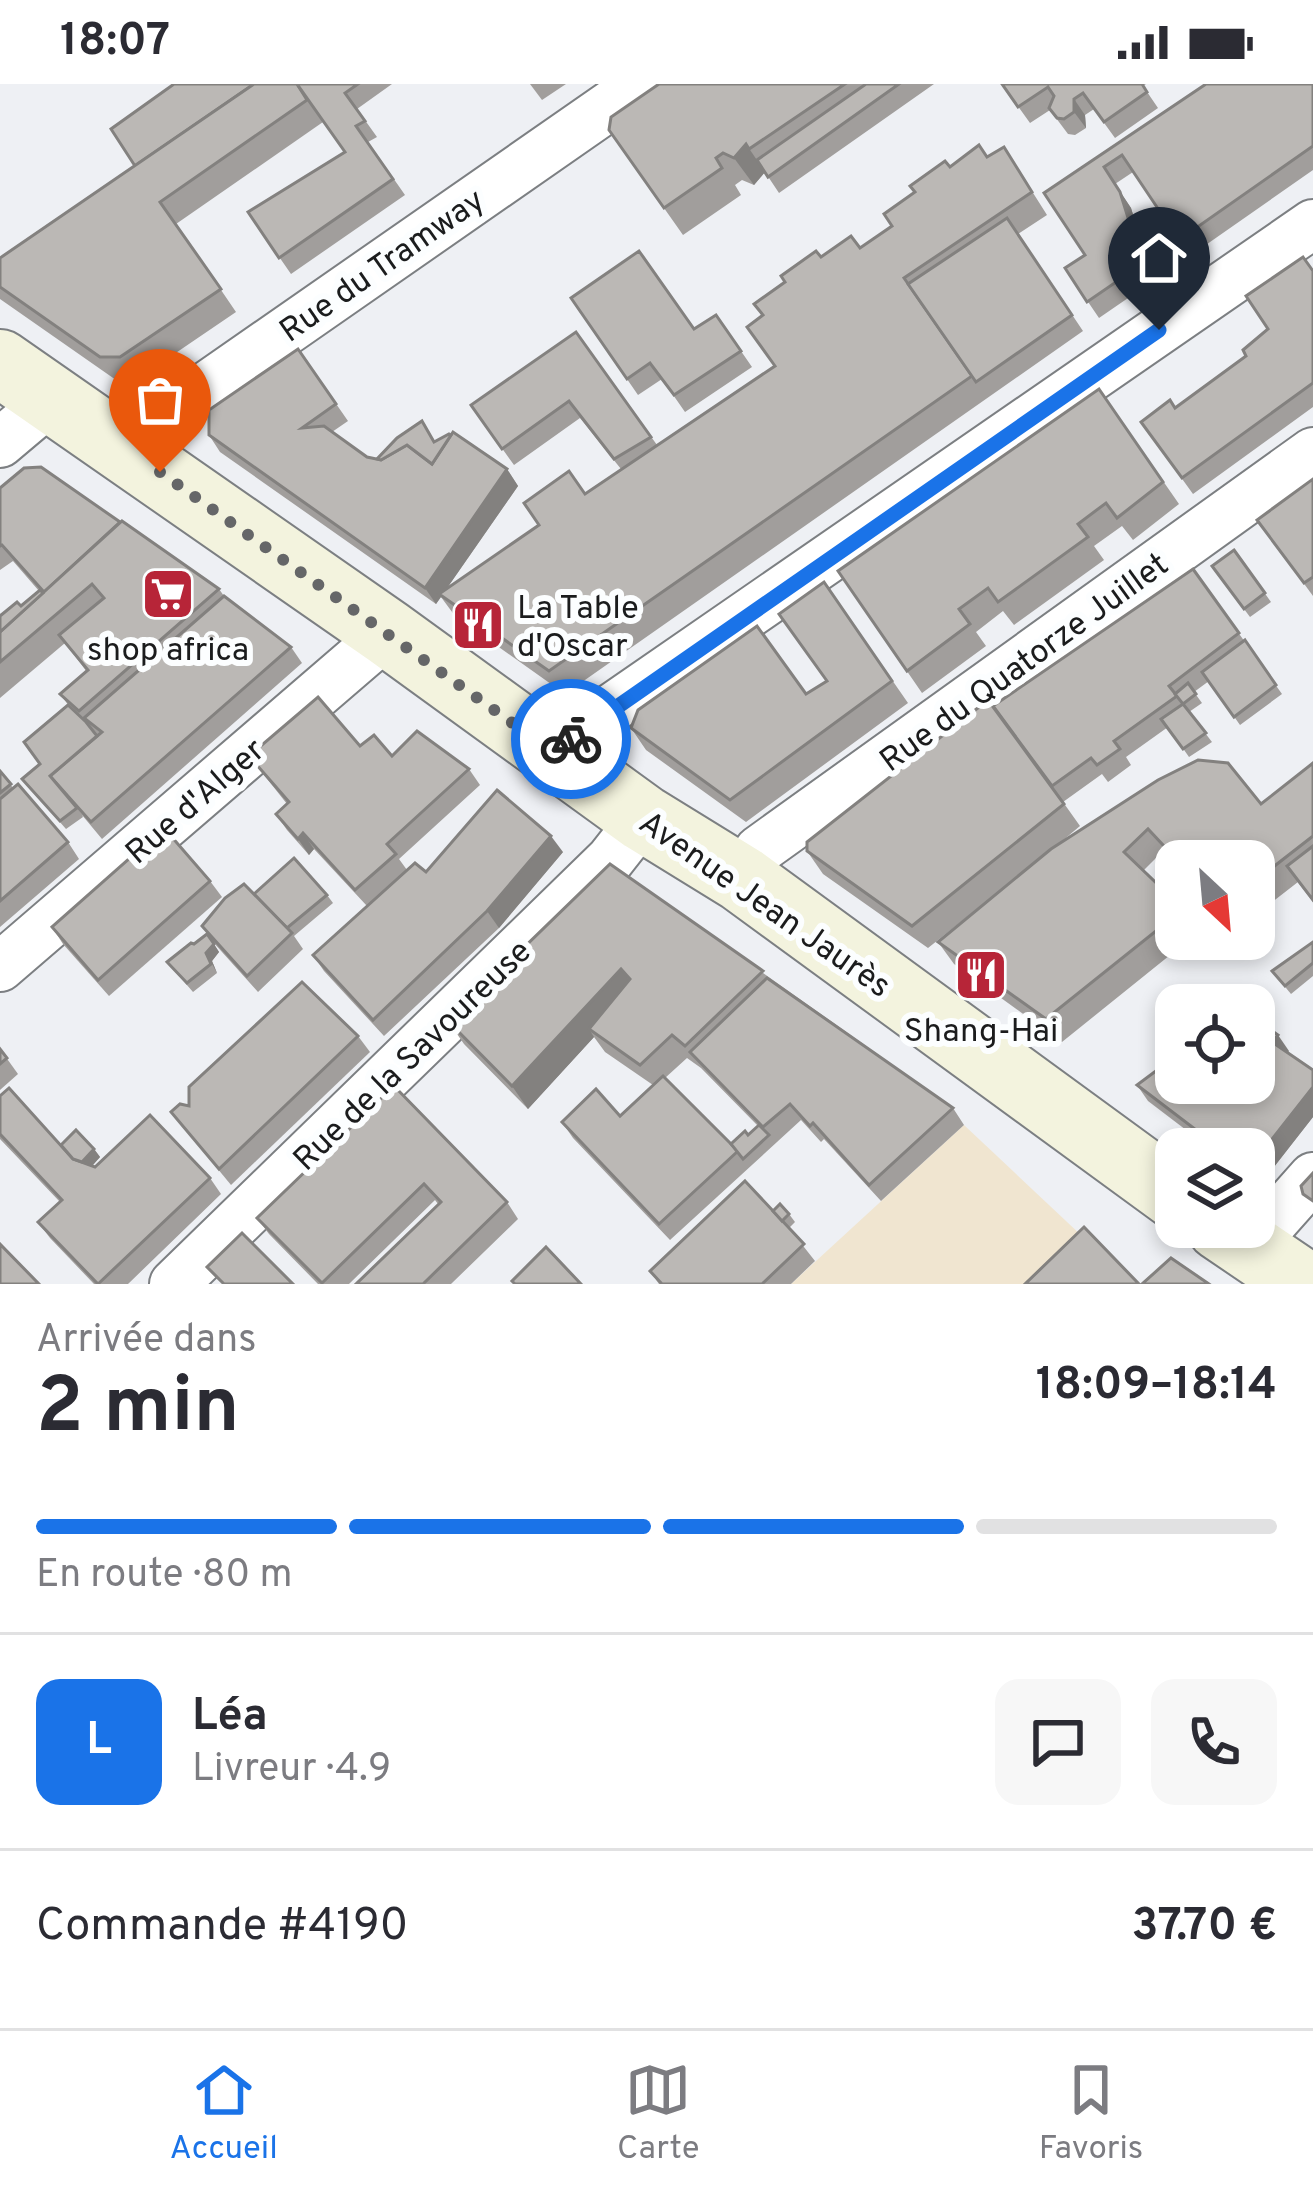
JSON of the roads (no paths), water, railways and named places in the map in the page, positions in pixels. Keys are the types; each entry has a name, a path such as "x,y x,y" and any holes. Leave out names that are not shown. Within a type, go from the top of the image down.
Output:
{"main road":[{"name":"Avenue Jean Jaurès","path":"26,381 643,818 742,879 1155,1181"},
{"path":"1250,1248 1304,1284"}],"street":[{"name":"Rue du Tramway","path":"122,445 641,84"},
{"path":"556,754 583,728 1313,224"},
{"path":"0,443 26,381"},
{"name":"Rue du Quatorze Juillet","path":"742,879 759,850 1313,452"},
{"name":"Rue d'Alger","path":"0,967 388,633"},
{"name":"Rue de la Savoureuse","path":"174,1284 610,860 643,818"},
{"path":"1275,1207 1313,1177"}],"place":[{"name":"shop africa","path":"168,594"},
{"name":"La Table d'Oscar","path":"478,625"},
{"name":"Shang-Hai","path":"981,975"}]}
